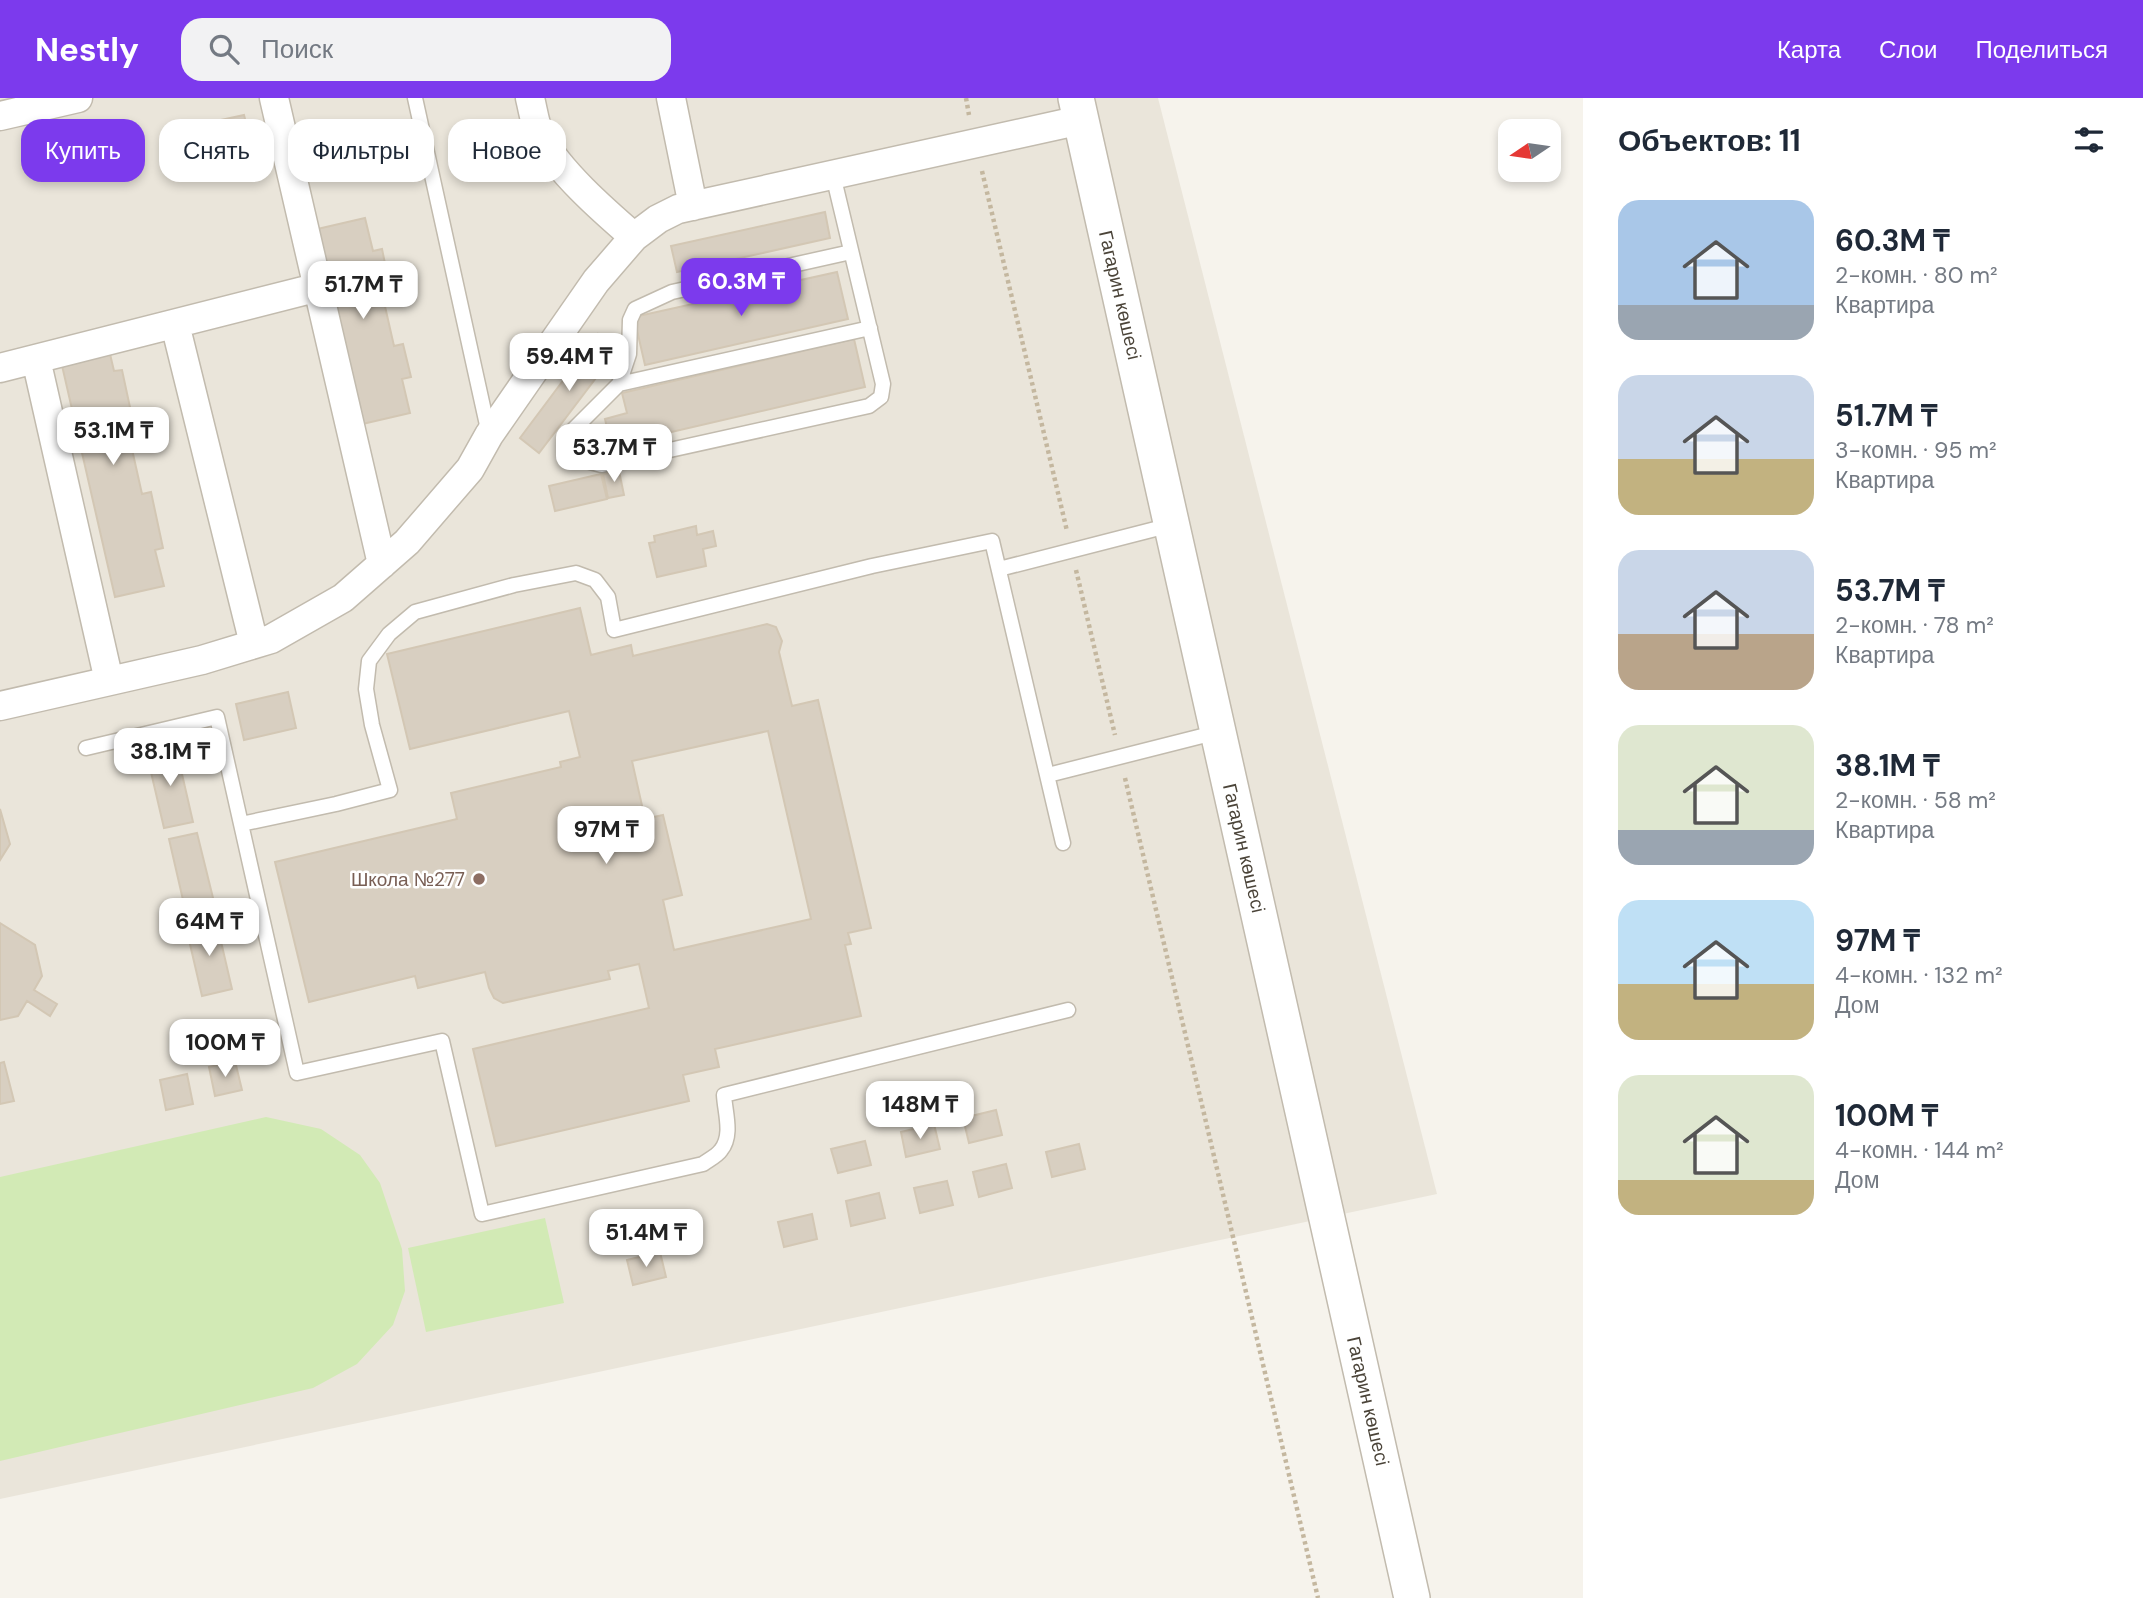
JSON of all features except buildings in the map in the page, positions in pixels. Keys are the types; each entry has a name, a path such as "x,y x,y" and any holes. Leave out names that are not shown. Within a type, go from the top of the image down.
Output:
{"street":[{"path":"0,116 78,98"},
{"path":"274,98 382,564"},
{"path":"530,98 540,135 559,162 596,203 634,237"},
{"path":"671,98 693,206"},
{"path":"0,706 202,660 254,645 288,631 343,598 407,542 470,468 489,435 596,281 634,237 668,214 678,209 976,144 1078,109"},
{"name":"Гагарин көшесі","path":"1078,109 1412,1598"},
{"path":"0,368 318,287"},
{"path":"175,324 254,645"},
{"path":"36,359 109,681"}],"lane":[{"path":"415,98 489,435"},
{"path":"833,175 883,384 881,397 869,406 602,465 572,455 566,446 566,437 619,384 629,354 630,320 635,309 672,292 851,252"},
{"path":"619,384 870,328"},
{"path":"999,569 1171,525"},
{"path":"241,824 390,790 372,725 366,689 369,661 389,635 415,612 514,585 576,573 596,580 608,597 614,630 872,566 992,541 1063,843"},
{"path":"86,748 218,717 297,1073 442,1041 482,1214 703,1164 721,1151 727,1136 724,1096 1068,1010"},
{"path":"1048,775 1218,732"}],"path":[{"path":"966,98 1318,1598"}],"shaded area":[{"path":"0,98 1158,98 1437,1194 0,1499"}],"green space":[{"path":"266,1117 321,1129 360,1155 380,1183 402,1249 405,1291 393,1325 357,1364 313,1388 0,1461 0,1177"},
{"path":"545,1218 564,1303 426,1332 408,1248"}],"place":[{"name":"Школа №277","path":"479,879"}]}
